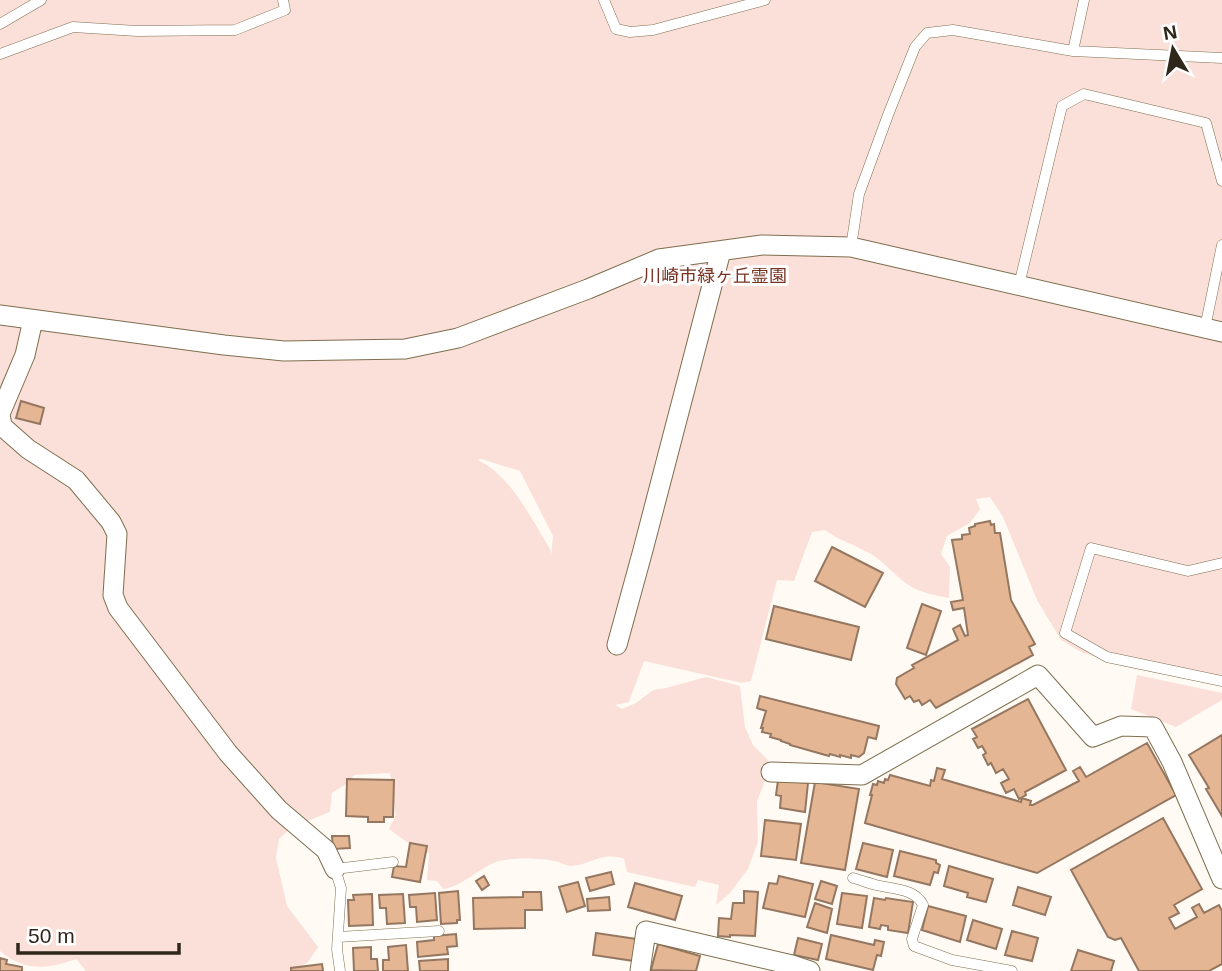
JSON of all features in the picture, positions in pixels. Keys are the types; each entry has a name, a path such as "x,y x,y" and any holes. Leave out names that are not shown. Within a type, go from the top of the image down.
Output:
{"street":[{"path":"0,315 284,351 405,349 458,338 659,260 762,245 852,247 1214,330"},
{"path":"617,645 721,251"},
{"path":"33,320 25,355 1,414 2,426 28,449 76,480 111,522 117,534 113,595 118,608 228,753 279,810 326,850 335,869"},
{"path":"771,772 862,775 1038,675 1093,737 1121,726 1153,727 1172,762 1222,879"},
{"path":"640,971 646,931 810,971"}],"lane":[{"path":"0,24 41,0"},
{"path":"0,54 73,27 137,31 235,30 285,10 282,0"},
{"path":"604,0 616,29 630,32 653,30 765,0"},
{"path":"1073,51 1084,0"},
{"path":"852,247 859,194 915,47 927,33 953,30 1073,51 1222,58"},
{"path":"1019,285 1062,106 1084,94 1206,123 1222,181"},
{"path":"1214,330 1222,245"},
{"path":"1222,563 1188,571 1091,548 1065,634 1107,657 1222,681"},
{"path":"340,971 337,949 341,888 335,869 393,863"},
{"path":"853,878 897,888 920,899 923,905 912,939 914,946 952,960 1012,971"},
{"path":"338,937 439,931"}],"green space":[{"name":"川崎市緑ヶ丘霊園","path":"0,0 1222,0 1222,686 1122,666 1081,652 1061,640 1037,600 1003,517 990,497 976,499 980,509 970,523 947,536 941,554 950,567 949,598 912,587 874,556 825,530 812,532 794,581 777,580 751,681 742,683 644,661 629,702 615,705 622,709 636,703 653,690 706,677 740,686 745,727 753,745 772,764 757,801 758,842 748,869 729,894 716,905 719,885 698,880 695,887 627,872 624,859 616,857 603,857 571,866 542,859 502,860 450,888 443,889 437,881 427,880 429,853 419,851 389,829 396,815 390,773 354,775 349,782 332,793 330,812 292,827 279,839 276,858 287,906 318,947 308,962 294,971 86,971 76,959 36,967 9,958 0,951","holes":["478,460 520,471 553,536 551,557 550,549 510,487 490,467"]},
{"path":"1137,675 1222,693 1222,700 1176,727 1131,709"}],"building":[{"path":"21,401 44,408 40,424 16,418"},
{"path":"990,521 991,525 994,524 995,533 1000,533 1011,600 1035,644 1029,647 1033,655 936,708 930,700 922,705 919,700 914,702 910,696 905,699 896,684 897,678 914,668 912,665 958,640 953,629 960,625 965,636 968,635 964,608 953,610 951,602 963,600 952,540 962,539 962,535 970,534 969,528 975,524"},
{"path":"832,547 883,573 865,607 815,581"},
{"path":"922,604 941,611 926,655 907,648"},
{"path":"774,606 859,627 851,660 766,639"},
{"path":"760,696 879,726 876,739 868,737 864,753 859,757 851,755 851,758 829,756 790,745 762,732 766,711 757,708"},
{"path":"1028,699 1066,770 1025,792 1026,795 1019,799 1014,789 1006,793 1001,783 1009,779 1003,769 996,773 991,763 988,765 982,746 978,748 973,739 977,737 972,729"},
{"path":"1222,735 1222,816 1189,755"},
{"path":"1147,743 1176,795 1037,873 865,823 873,784 877,785 878,781 884,783 890,775 930,786 937,768 945,770 942,779 1021,802 1022,798 1031,801 1030,805 1033,805 1079,781 1073,771 1080,767 1086,777"},
{"path":"347,779 394,780 393,817 384,817 384,822 368,822 368,817 346,816"},
{"path":"778,780 808,783 805,812 780,808 781,796 776,795"},
{"path":"815,782 859,789 845,870 801,863"},
{"path":"1163,818 1202,889 1174,905 1179,913 1169,918 1175,929 1197,917 1192,908 1199,904 1204,913 1219,905 1222,911 1222,964 1209,971 1139,971 1121,938 1115,940 1108,937 1071,870"},
{"path":"765,820 801,824 796,860 761,856"},
{"path":"332,836 349,836 350,848 333,849"},
{"path":"410,843 427,846 420,882 392,877 394,866 406,867"},
{"path":"863,843 893,850 887,877 856,869"},
{"path":"900,851 936,860 940,865 938,873 934,872 930,885 894,876"},
{"path":"949,866 993,879 986,902 944,886"},
{"path":"611,872 614,884 590,891 586,878"},
{"path":"484,876 489,885 482,890 476,881"},
{"path":"779,876 813,884 805,917 763,908 769,883 777,884"},
{"path":"821,881 837,886 832,904 815,899"},
{"path":"578,882 585,906 567,912 559,887"},
{"path":"635,883 682,896 675,920 628,907"},
{"path":"1018,887 1051,897 1045,915 1013,905"},
{"path":"458,891 460,920 457,920 457,923 441,924 439,893"},
{"path":"744,891 758,892 755,936 718,936 719,918 731,919 733,903 744,903"},
{"path":"523,892 541,892 542,910 525,910 525,928 474,929 473,898 523,897"},
{"path":"435,893 437,920 417,922 416,907 410,907 409,895"},
{"path":"842,893 867,896 862,928 837,924"},
{"path":"372,894 373,925 349,926 348,900 354,900 353,895"},
{"path":"403,894 405,923 387,924 386,908 380,908 379,895"},
{"path":"609,897 610,910 588,911 587,899"},
{"path":"874,898 913,902 908,933 888,930 888,926 881,925 880,929 869,927"},
{"path":"815,903 832,909 827,933 807,927"},
{"path":"928,906 966,916 960,942 922,930"},
{"path":"973,920 1002,929 996,949 967,940"},
{"path":"1012,931 1038,938 1032,961 1005,955"},
{"path":"596,933 637,939 634,961 593,955"},
{"path":"456,934 457,946 447,947 448,954 418,957 417,942 434,940 434,936"},
{"path":"831,935 874,945 875,940 884,942 881,956 877,955 873,970 826,959"},
{"path":"798,938 822,944 818,960 794,955"},
{"path":"658,944 700,956 696,971 651,970"},
{"path":"406,945 408,971 383,971 383,960 389,960 388,947"},
{"path":"371,947 371,959 377,959 378,971 354,971 353,948"},
{"path":"1078,950 1114,961 1111,971 1071,971"},
{"path":"0,958 7,960 6,964 22,967 22,971 0,971"},
{"path":"448,959 448,971 420,971 419,961"},
{"path":"322,964 323,971 291,971 291,968"}]}
